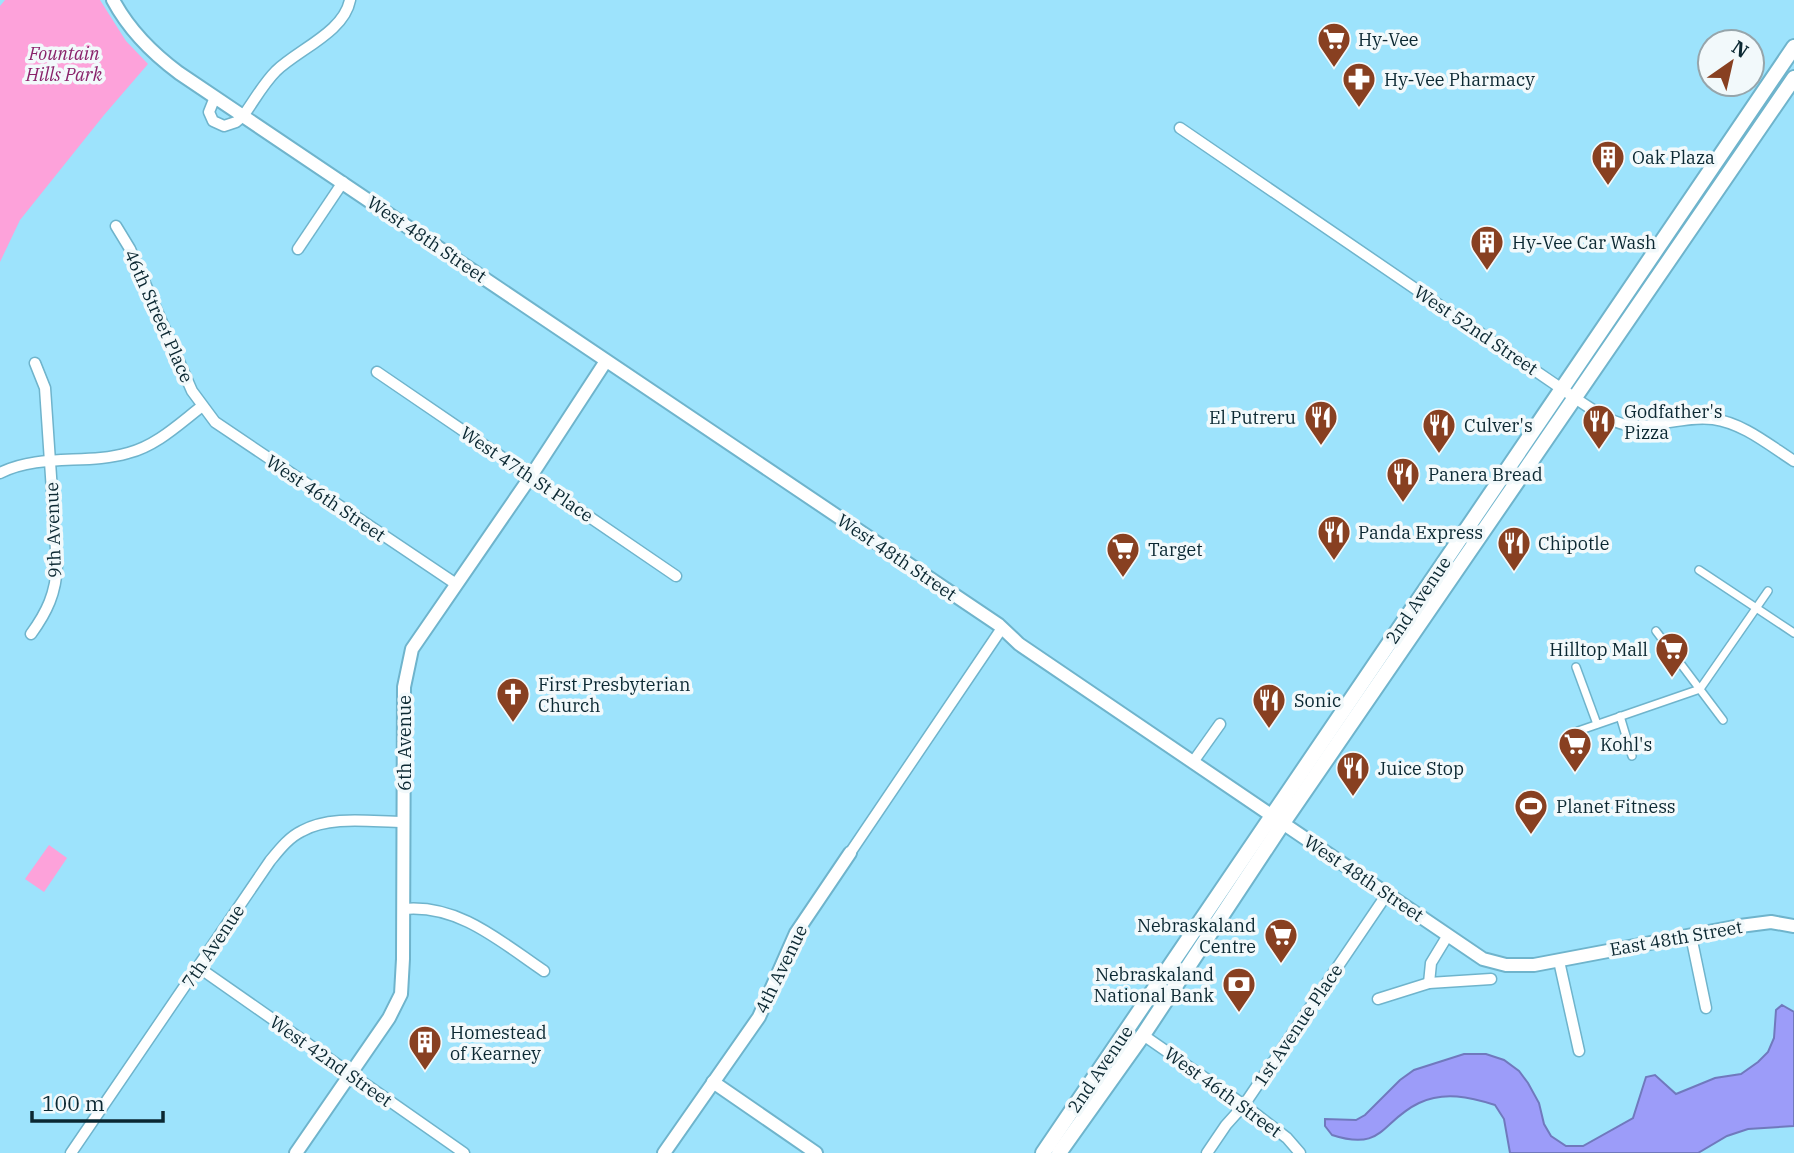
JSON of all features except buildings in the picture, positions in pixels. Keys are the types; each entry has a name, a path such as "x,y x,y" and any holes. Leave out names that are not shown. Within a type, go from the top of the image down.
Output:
{"main road":[{"name":"2nd Avenue","path":"1059,1153 1143,1035 1278,819 1562,389 1794,47"},
{"name":"2nd Avenue","path":"1043,1153 1576,398 1794,78"}],"street":[{"name":"West 48th Street","path":"113,0 128,24 162,61 1002,628 1019,644 1483,959 1506,965 1534,965 1559,961"},
{"path":"215,97 209,112 218,125 229,125 243,116 279,68 339,24 347,12 350,0"},
{"name":"West 52nd Street","path":"1180,128 1562,389 1618,423 1637,426 1685,419 1712,419 1731,423 1794,461"},
{"path":"298,249 343,182"},
{"name":"46th Street Place","path":"116,226 130,249 201,407"},
{"name":"6th Avenue","path":"296,1153 389,1018 401,994 404,909 404,687 412,649 606,361"},
{"name":"9th Avenue","path":"31,634 50,605 57,579 45,388 35,363"},
{"name":"West 47th St Place","path":"377,372 676,576"},
{"path":"0,473 23,465 130,453 161,438 201,407"},
{"name":"West 46th Street","path":"201,407 228,433 456,584"},
{"path":"1699,570 1794,633"},
{"path":"1578,731 1700,689 1768,591"},
{"path":"850,853 1002,628"},
{"path":"1656,631 1723,720"},
{"path":"1576,667 1597,724"},
{"path":"1620,716 1632,757"},
{"path":"1193,762 1220,724"},
{"name":"7th Avenue","path":"71,1153 284,844 301,831 326,822 404,822"},
{"name":"4th Avenue","path":"664,1153 759,1017 796,933 850,853"},
{"name":"1st Avenue Place","path":"1207,1153 1244,1105 1387,894"},
{"path":"404,909 422,908 449,913 473,923 544,971"},
{"name":"East 48th Street","path":"1559,961 1770,922 1794,926"},
{"path":"1429,983 1431,963 1448,934"},
{"path":"1690,936 1706,1008"},
{"path":"1559,961 1579,1051"},
{"name":"West 42nd Street","path":"198,967 464,1153"},
{"path":"1378,999 1429,983 1491,979"},
{"name":"West 46th Street","path":"1143,1035 1244,1105 1287,1139 1300,1153"},
{"path":"713,1082 816,1153"}],"green space":[{"name":"Fountain Hills Park","path":"5,0 100,0 126,41 148,64 20,220 0,262 0,6"},
{"path":"49,845 67,858 44,892 25,879"}],"shaded area":[{"path":"1782,1005 1794,1012 1794,1126 1748,1129 1727,1136 1698,1153 1510,1153 1504,1119 1495,1105 1457,1096 1438,1097 1419,1103 1406,1110 1381,1132 1362,1140 1332,1135 1325,1126 1325,1119 1356,1120 1365,1115 1400,1080 1414,1070 1464,1054 1486,1054 1504,1060 1519,1071 1539,1103 1544,1124 1551,1136 1566,1146 1583,1146 1633,1118 1646,1077 1655,1075 1676,1094 1715,1078 1741,1074 1758,1062 1768,1052 1774,1038 1776,1010"}],"place":[{"name":"Hy-Vee","path":"1334,69"},
{"name":"Hy-Vee Pharmacy","path":"1359,109"},
{"name":"Oak Plaza","path":"1608,187"},
{"name":"Hy-Vee Car Wash","path":"1487,272"},
{"name":"El Putreru","path":"1321,447"},
{"name":"Godfather's Pizza","path":"1599,451"},
{"name":"Culver's","path":"1439,455"},
{"name":"Panera Bread","path":"1403,504"},
{"name":"Panda Express","path":"1334,562"},
{"name":"Chipotle","path":"1514,573"},
{"name":"Target","path":"1123,579"},
{"name":"Hilltop Mall","path":"1672,679"},
{"name":"First Presbyterian Church","path":"513,724"},
{"name":"Sonic","path":"1269,730"},
{"name":"Kohl's","path":"1575,774"},
{"name":"Juice Stop","path":"1353,798"},
{"name":"Planet Fitness","path":"1531,836"},
{"name":"Nebraskaland Centre","path":"1281,965"},
{"name":"Nebraskaland National Bank","path":"1239,1014"},
{"name":"Homestead of Kearney","path":"425,1072"}]}
